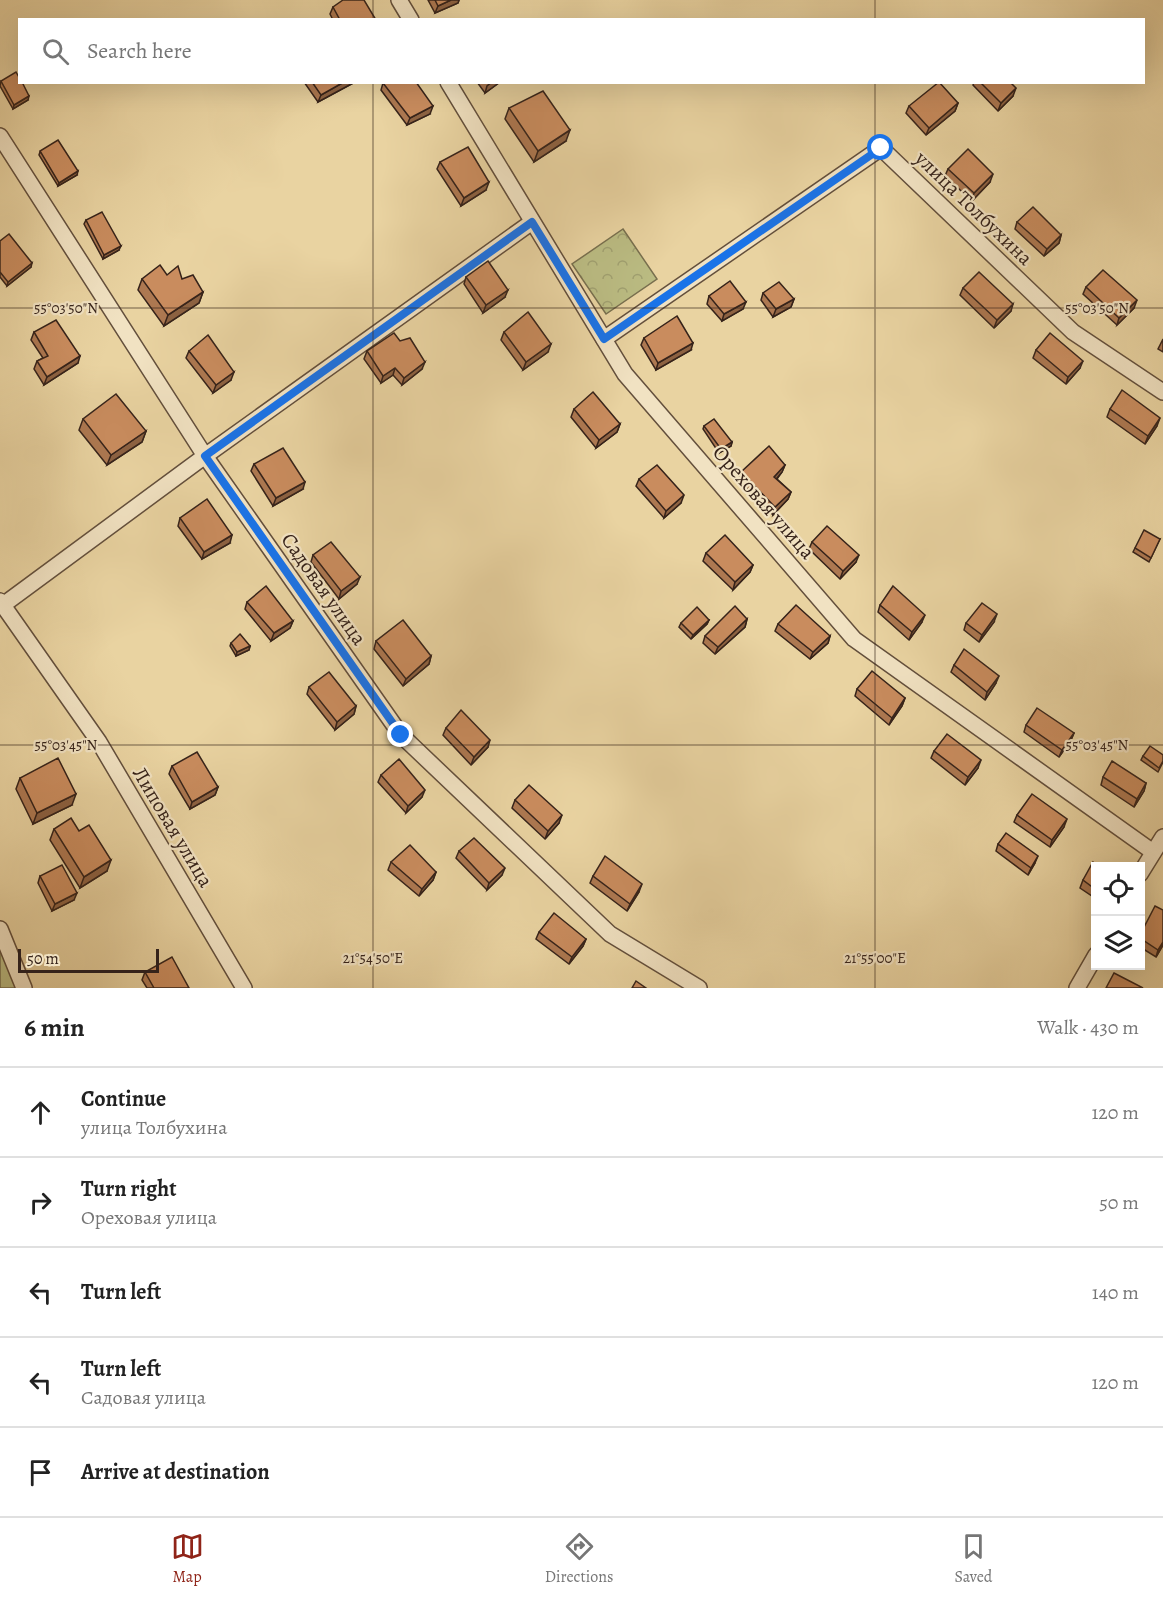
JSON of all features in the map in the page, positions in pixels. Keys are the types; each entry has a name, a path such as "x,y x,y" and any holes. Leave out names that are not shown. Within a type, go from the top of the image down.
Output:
{"street":[{"path":"399,0 410,18"},
{"name":"Ореховая улица","path":"449,84 625,374 854,639 1153,852"},
{"name":"Садовая улица","path":"0,136 205,456 401,735 610,934 699,988"},
{"name":"улица Толбухина","path":"604,339 881,148 1073,332 1163,392"},
{"path":"1,603 532,222"},
{"name":"Липовая улица","path":"1,603 99,742 244,988"},
{"path":"1145,866 1163,837"},
{"path":"0,929 24,988"},
{"path":"1077,988 1091,962"}],"green space":[{"path":"623,229 657,279 606,314 572,264"},
{"path":"0,929 24,988 0,988"}],"building":[{"path":"343,0 364,0 375,18 339,18 333,7"},
{"path":"435,0 451,0 438,6"},
{"path":"16,72 18,84 23,84 29,96 14,105 1,81"},
{"path":"313,84 340,84 321,95"},
{"path":"384,84 417,84 433,106 410,118"},
{"path":"936,84 941,84 958,103 929,128 909,106"},
{"path":"982,84 1012,84 1016,88 1001,103"},
{"path":"543,91 570,130 538,151 509,108"},
{"path":"58,140 78,171 59,183 40,151"},
{"path":"468,147 489,182 464,198 440,162"},
{"path":"968,149 993,174 974,193 948,169"},
{"path":"1033,207 1061,235 1047,249 1017,222"},
{"path":"102,212 121,246 104,255 86,220"},
{"path":"9,234 32,263 8,282 0,272 0,241"},
{"path":"488,261 508,290 486,305 466,277"},
{"path":"160,265 167,275 178,266 182,279 193,275 203,292 168,315 142,279"},
{"path":"1103,270 1137,300 1119,318 1086,287"},
{"path":"979,272 1013,304 997,320 963,288"},
{"path":"730,281 746,302 724,314 709,296"},
{"path":"779,282 794,299 776,309 763,293"},
{"path":"528,312 551,344 526,362 504,332"},
{"path":"677,316 693,343 658,363 644,338"},
{"path":"56,320 80,356 47,377 37,361 48,356 34,332"},
{"path":"394,333 400,341 410,338 425,362 404,378 395,368 383,376 367,351"},
{"path":"1050,333 1083,361 1068,377 1036,350"},
{"path":"208,335 234,372 216,385 189,351"},
{"path":"1122,390 1160,418 1148,436 1110,409"},
{"path":"593,392 620,424 599,440 574,409"},
{"path":"116,394 146,431 111,455 83,419"},
{"path":"714,419 732,442 721,449 704,426"},
{"path":"769,446 785,465 774,477 791,492 775,507 741,472"},
{"path":"283,448 305,482 276,498 254,464"},
{"path":"657,465 684,495 666,511 639,479"},
{"path":"207,499 232,535 204,552 180,518"},
{"path":"827,526 859,555 843,571 812,542"},
{"path":"1144,530 1160,539 1151,558 1135,548"},
{"path":"725,535 753,565 735,582 706,553"},
{"path":"331,542 360,577 341,591 313,555"},
{"path":"266,586 293,621 274,633 247,602"},
{"path":"893,586 925,615 912,632 880,605"},
{"path":"982,603 997,614 982,635 966,623"},
{"path":"796,605 830,636 813,652 778,624"},
{"path":"735,606 747,619 718,647 705,636"},
{"path":"697,607 709,620 693,635 681,623"},
{"path":"403,620 431,656 406,679 376,641"},
{"path":"240,634 250,646 237,652 231,643"},
{"path":"964,649 999,676 987,692 954,665"},
{"path":"872,671 905,698 892,718 857,689"},
{"path":"329,672 356,706 337,722 309,687"},
{"path":"1037,708 1074,733 1062,750 1026,725"},
{"path":"461,710 490,740 474,757 446,728"},
{"path":"947,734 981,760 968,777 934,751"},
{"path":"1150,746 1163,755 1159,768 1143,756"},
{"path":"197,752 218,787 192,802 172,766"},
{"path":"58,758 76,794 37,813 20,778"},
{"path":"399,759 425,790 408,806 381,775"},
{"path":"1112,761 1146,783 1137,799 1103,777"},
{"path":"529,785 562,815 548,831 515,800"},
{"path":"1032,794 1067,819 1052,840 1017,815"},
{"path":"71,818 79,831 89,825 111,860 84,877 54,829"},
{"path":"1006,833 1038,856 1031,868 998,844"},
{"path":"474,838 505,868 489,883 459,851"},
{"path":"410,845 436,872 422,889 391,862"},
{"path":"605,856 642,884 630,904 593,876"},
{"path":"62,865 77,893 55,904 40,876"},
{"path":"1091,866 1091,886 1083,880"},
{"path":"1155,906 1163,910 1163,942 1158,950 1145,941 1145,925"},
{"path":"554,913 586,939 572,957 539,932"},
{"path":"172,957 189,988 154,988 145,972"},
{"path":"1114,973 1143,988 1106,988"},
{"path":"636,981 646,988 632,988"}],"route":[{"path":"401,735 205,456 532,222 604,339 881,148"}]}
